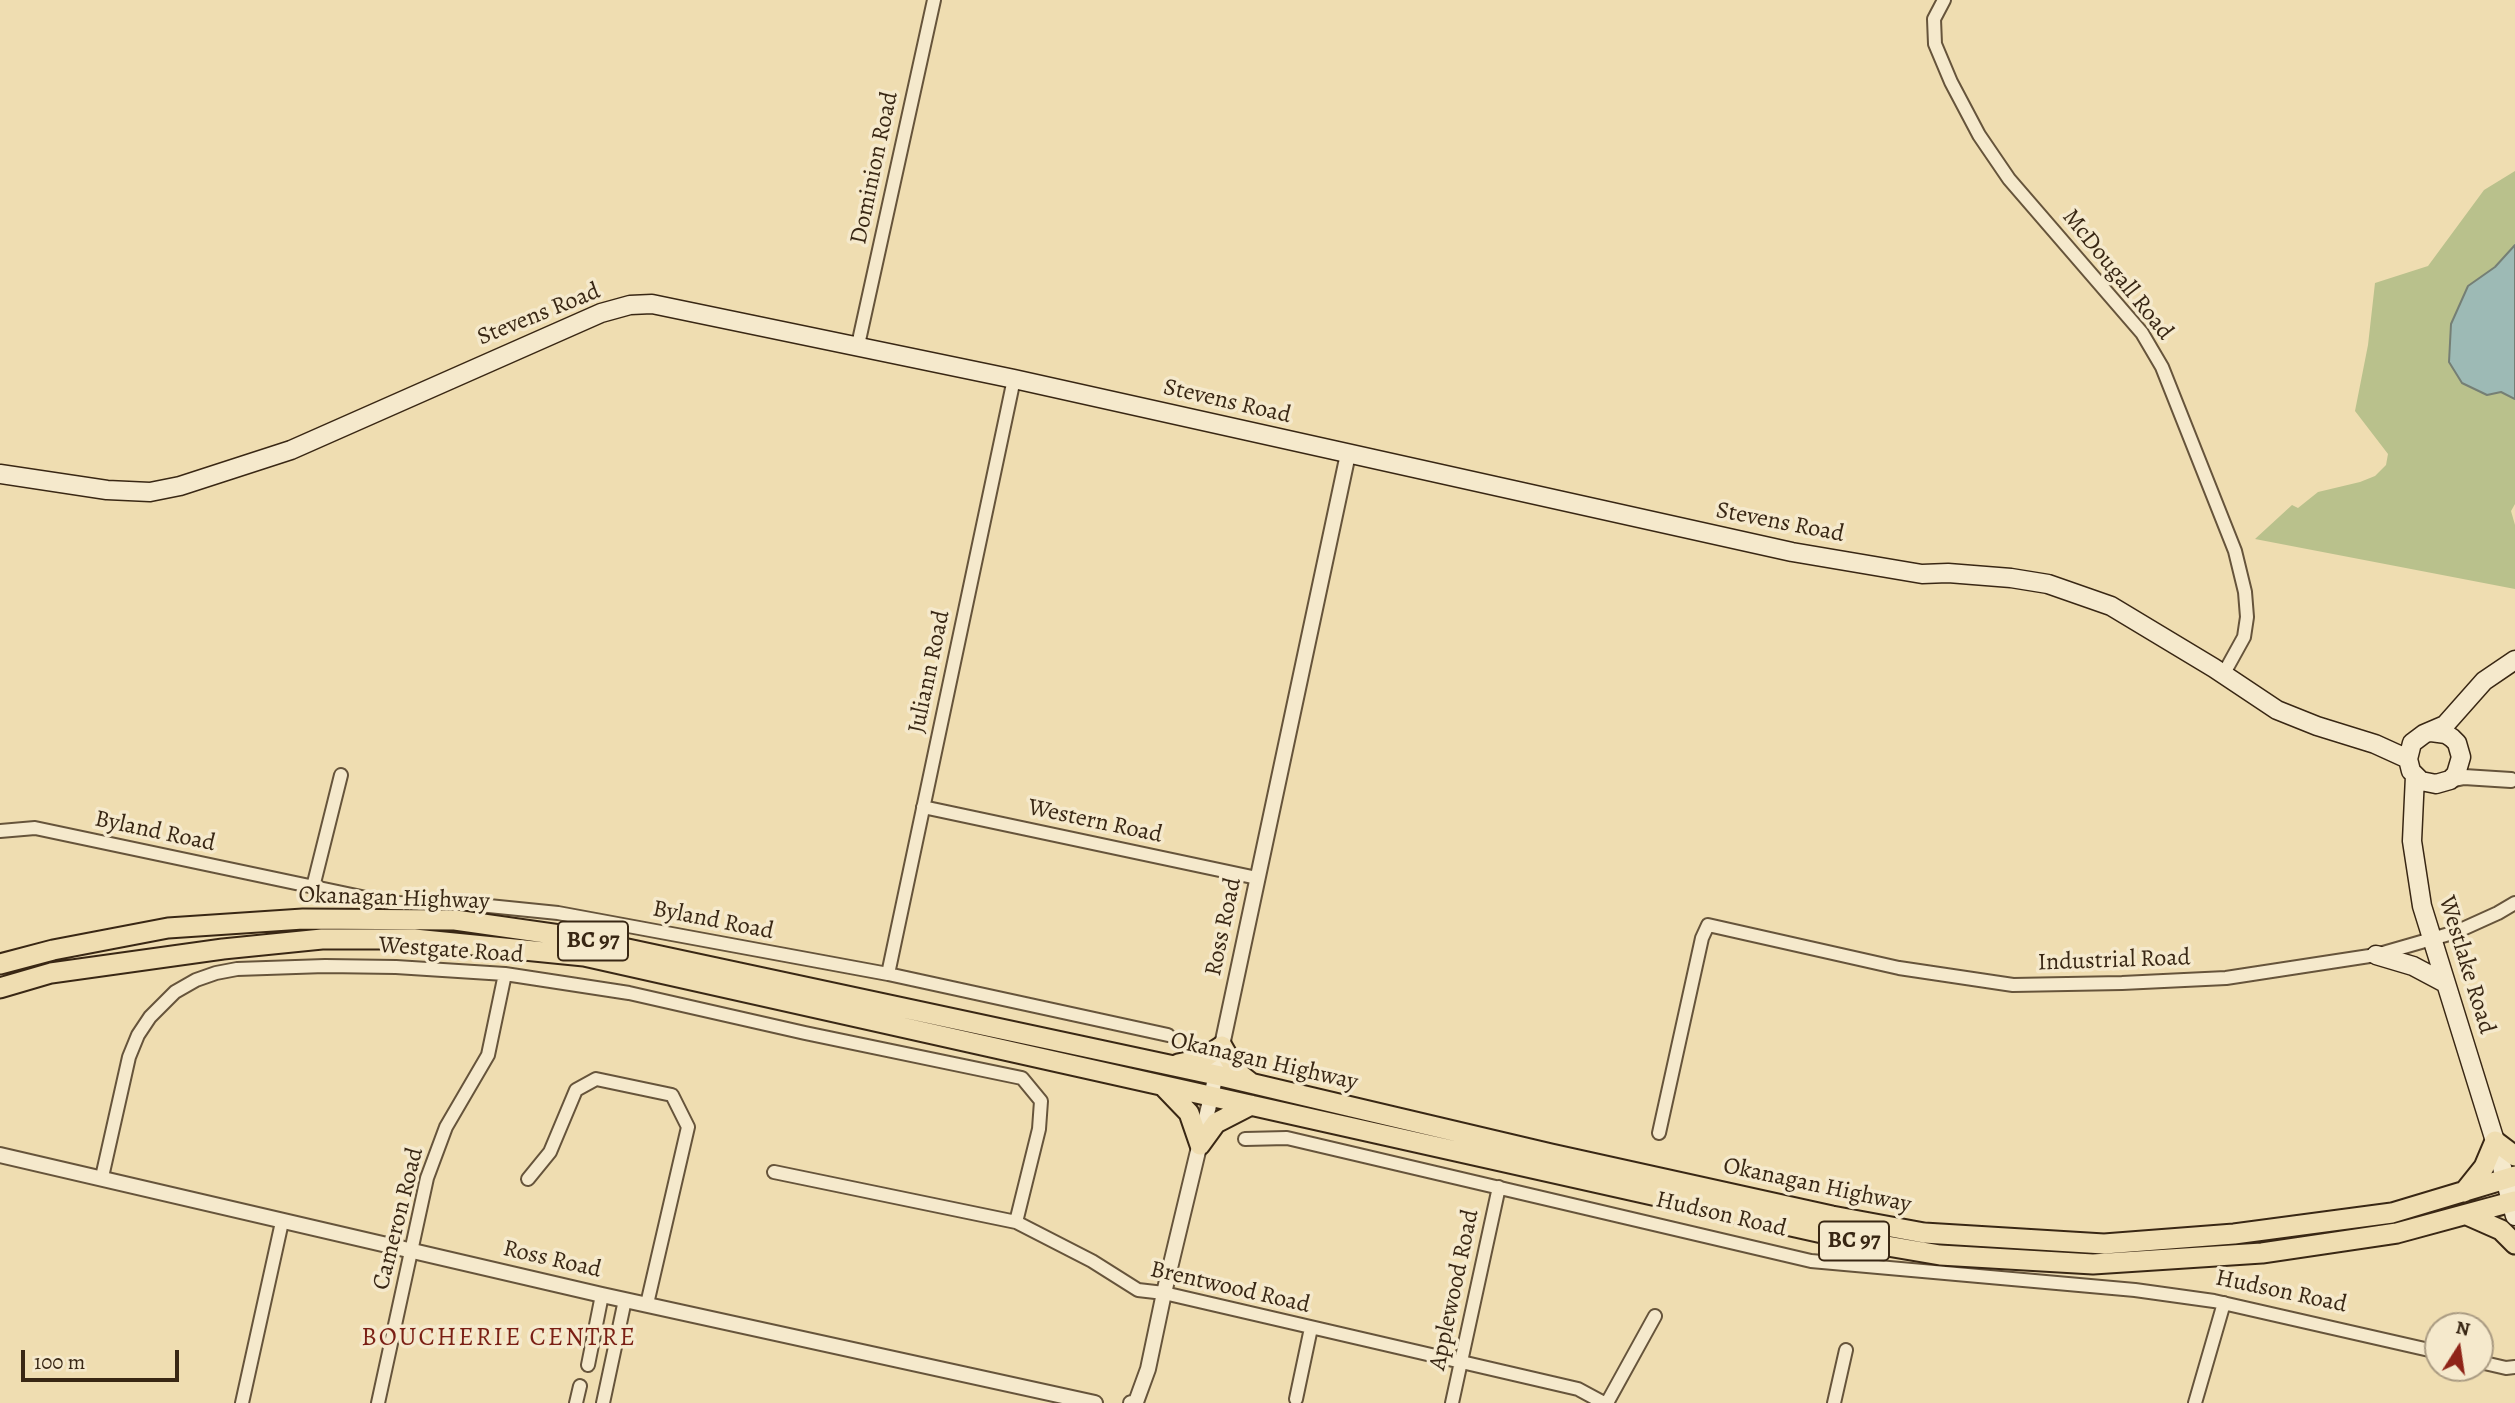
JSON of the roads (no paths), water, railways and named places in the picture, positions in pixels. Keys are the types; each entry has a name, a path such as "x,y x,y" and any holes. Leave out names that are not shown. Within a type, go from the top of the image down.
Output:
{"highway":[{"name":"Okanagan Highway","path":"2,963 53,950 168,928 303,919 455,920 567,936 1216,1075 1564,1157 1832,1216 1924,1233 2104,1244 2234,1234 2392,1213 2510,1178"},
{"name":"Okanagan Highway","path":"0,988 51,973 223,949 322,939 414,939 584,956 1858,1241 1940,1255 2093,1264 2262,1253 2397,1233 2514,1206"},
{"path":"1172,1066 1202,1059 1222,1046 1237,1072 1252,1084"},
{"path":"1164,1086 1189,1113 1200,1144"},
{"path":"1200,1144 1216,1123 1251,1105"},
{"path":"2464,1192 2484,1167 2495,1141 2515,1156"},
{"path":"2467,1215 2501,1230 2515,1244"}],"main road":[{"name":"Stevens Road","path":"0,474 107,490 150,492 180,486 291,450 601,313 630,305 652,304 858,345 1792,552 1922,574 1948,573 2011,578 2048,584 2111,606 2277,710 2375,744 2410,751"},
{"name":"Stevens Road","path":"0,459 62,482"},
{"path":"2499,672 2464,718 2456,774 2443,782 2421,781 2415,776 2410,751 2418,737 2445,725 2484,681 2515,660"},
{"path":"2431,732 2446,734 2459,750"},
{"name":"Westlake Road","path":"2415,776 2412,841 2417,883 2431,940 2495,1141 2510,1178 2514,1206"},
{"name":"Westlake Road","path":"2415,861 2427,798 2443,782"},
{"path":"2375,955 2413,966 2445,983"}],"street":[{"name":"Dominion Road","path":"858,345 934,0"},
{"name":"McDougall Road","path":"1944,0 1934,19 1935,44 1951,82 1979,135 2010,179 2142,333 2162,366 2226,529 2243,581 2247,617 2244,637 2223,675"},
{"name":"Juliann Road","path":"888,974 1014,379"},
{"name":"Ross Road","path":"1131,1403 1136,1402 1148,1369 1211,1097 1348,454"},
{"path":"2459,750 2468,764 2478,770 2513,781"},
{"path":"313,887 341,775"},
{"path":"2443,782 2464,777 2513,781"},
{"name":"Western Road","path":"923,807 1257,878"},
{"name":"Byland Road","path":"0,831 35,828 390,903 470,904 558,913 888,974 1168,1035"},
{"name":"Industrial Road","path":"1659,1133 1702,938 1708,925 1899,968 2013,985 2122,983 2227,978 2375,955 2456,932 2498,914 2515,903"},
{"name":"Westgate Road","path":"102,1177 129,1057 138,1035 162,1003 175,992 216,972 237,969 396,967 505,974 629,993 1022,1078 1041,1101 1039,1129 1016,1222"},
{"name":"Cameron Road","path":"378,1403 427,1178 446,1127 488,1055 505,974"},
{"path":"528,1179 550,1152 576,1090 596,1079 672,1095 688,1127 647,1304"},
{"name":"Hudson Road","path":"1245,1139 1287,1138 1811,1261 2135,1290 2224,1303 2424,1349"},
{"name":"Ross Road","path":"0,1155 602,1296 1095,1403"},
{"name":"Brentwood Road","path":"774,1172 1016,1222 1092,1261 1138,1290 1164,1293 1578,1389 1606,1403"},
{"name":"Applewood Road","path":"1452,1403 1499,1187"},
{"path":"242,1403 282,1222"},
{"path":"588,1365 602,1296"},
{"path":"603,1403 625,1300"},
{"path":"2195,1403 2224,1303"},
{"path":"1606,1403 1655,1316"},
{"path":"1296,1399 1311,1328"},
{"path":"1834,1403 1846,1350"},
{"path":"2494,1365 2515,1367"},
{"path":"576,1403 580,1386"}],"water":[{"path":"2515,245 2515,399 2501,392 2487,395 2462,383 2449,362 2451,324 2468,286 2495,267"}],"district":[{"name":"BOUCHERIE CENTRE","path":"499,1339"}]}
